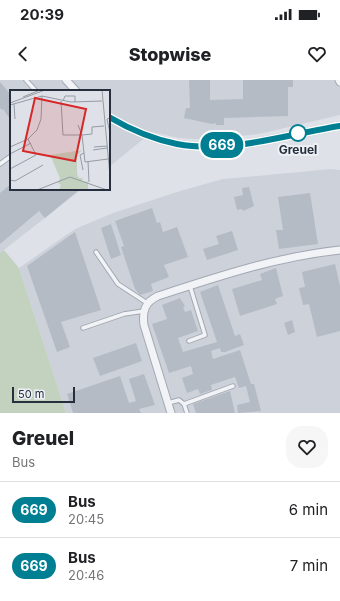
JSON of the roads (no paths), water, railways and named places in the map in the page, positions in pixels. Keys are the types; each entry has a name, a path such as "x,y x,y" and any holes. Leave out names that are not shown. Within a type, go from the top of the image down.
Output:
{"street":[{"path":"66,80 75,90"},
{"path":"110,118 129,129 160,141 202,146 238,144 340,126"},
{"path":"171,413 144,325 144,311 147,304 158,296 260,264 340,250"}],"lane":[{"path":"26,80 35,90"},
{"path":"0,164 10,157"},
{"path":"96,252 118,284 147,304"},
{"path":"189,341 205,335 190,286"},
{"path":"83,328 124,314 144,311"},
{"path":"184,404 233,386"},
{"path":"168,403 179,400 184,404 187,413"}],"place":[{"name":"Greuel","path":"298,133"}]}
